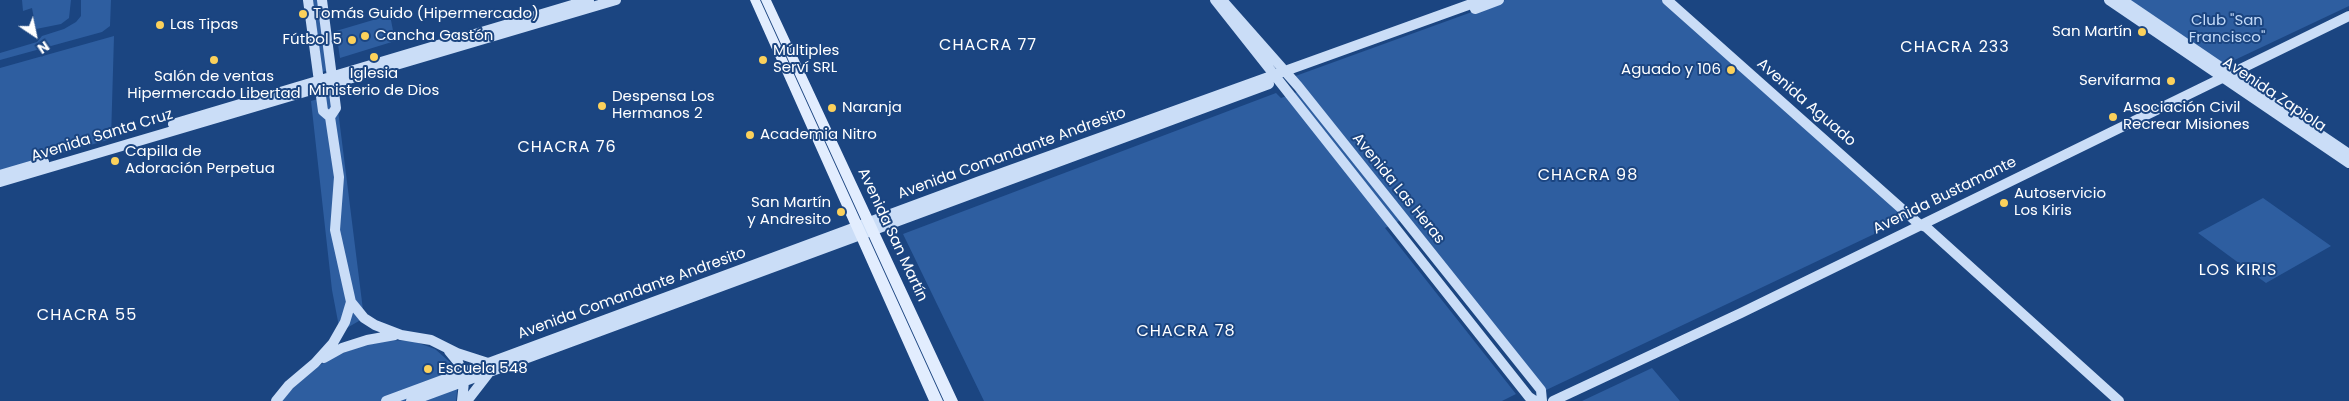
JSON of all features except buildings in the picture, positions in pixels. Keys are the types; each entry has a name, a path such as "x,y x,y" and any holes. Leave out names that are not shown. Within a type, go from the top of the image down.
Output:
{"main road":[{"path":"308,0 323,112 330,117"},
{"path":"276,401 289,385 315,363 340,332 350,302 348,284 335,230 339,177 330,117 336,108 322,0"},
{"name":"Avenida Santa Cruz","path":"333,80 589,0"},
{"name":"Avenida Santa Cruz","path":"0,175 616,0"},
{"name":"Avenida San Martín","path":"755,0 865,229 951,401"},
{"name":"Avenida San Martín","path":"766,0 865,229 936,401"},
{"name":"Avenida Las Heras","path":"1214,0 1282,76 1541,390 1542,401"},
{"name":"Avenida Las Heras","path":"1222,0 1528,397 1535,401"},
{"name":"Avenida Comandante Andresito","path":"386,401 489,368 1282,76 1482,0"},
{"name":"Avenida Comandante Andresito","path":"1282,76 1499,0"},
{"name":"Avenida Aguado","path":"1666,0 1924,225"},
{"name":"Avenida Aguado","path":"1672,0 2119,401"},
{"name":"Avenida Zapiola","path":"2109,0 2349,154"},
{"name":"Avenida Zapiola","path":"2122,0 2349,163"},
{"name":"Avenida Bustamante","path":"1553,401 1924,225 2349,16"},
{"name":"Avenida Santa Cruz","path":"0,182 319,84"},
{"path":"350,302 364,318 375,325 401,335"},
{"path":"315,363 342,348 367,340 401,335 417,336 489,368 467,401"},
{"path":"443,347 458,362 463,377 462,401"},
{"name":"Avenida Comandante Andresito","path":"412,401 463,377"}],"green space":[{"path":"22,0 71,0 69,18 61,24 36,29 32,8 23,11"},
{"path":"81,0 111,0 110,26 102,32 0,60 0,53 37,42 42,36 64,29 76,22 81,16"},
{"path":"313,0 319,0 328,70 322,72"},
{"path":"1505,0 1665,0 1910,217 1542,392 1403,219 1385,228 1516,394 1502,401 984,401 903,234 1276,93 1281,98 1300,91 1290,78"},
{"name":"Club \"San Francisco\"","path":"2127,0 2349,0 2349,6 2224,65"},
{"name":"Fútbol 5","path":"390,15 395,41 340,58 336,31"},
{"path":"114,36 111,139 0,171 0,68"},
{"path":"336,94 364,318 340,332 332,290 311,101"},
{"path":"2263,198 2331,246 2266,283 2198,233"},
{"path":"387,340 413,341 435,349 452,364 458,382 456,401 281,401 303,377 329,359 358,347"},
{"path":"1652,368 1680,401 1582,401"}],"place":[{"name":"Tomás Guido (Hipermercado)","path":"303,14"},
{"name":"Las Tipas","path":"160,25"},
{"name":"San Martín","path":"2142,32"},
{"name":"Cancha Gastón","path":"365,36"},
{"name":"Fútbol 5","path":"352,40"},
{"name":"Iglesia Ministerio de Dios","path":"374,57"},
{"name":"Salón de ventas Hipermercado Libertad","path":"214,60"},
{"name":"Múltiples Serví SRL","path":"763,60"},
{"name":"Aguado y 106","path":"1731,70"},
{"name":"Servifarma","path":"2171,81"},
{"name":"Despensa Los Hermanos 2","path":"602,106"},
{"name":"Naranja","path":"832,108"},
{"name":"Asociación Civil Recrear Misiones","path":"2113,117"},
{"name":"Academia Nitro","path":"750,135"},
{"name":"Capilla de Adoración Perpetua","path":"115,161"},
{"name":"Autoservicio Los Kiris","path":"2004,203"},
{"name":"San Martín y Andresito","path":"841,212"},
{"name":"Escuela 548","path":"428,369"}],"district":[{"name":"CHACRA 77","path":"988,46"},
{"name":"CHACRA 233","path":"1955,48"},
{"name":"CHACRA 76","path":"567,148"},
{"name":"CHACRA 98","path":"1588,176"},
{"name":"LOS KIRIS","path":"2238,271"},
{"name":"CHACRA 55","path":"87,316"},
{"name":"CHACRA 78","path":"1186,332"}]}
